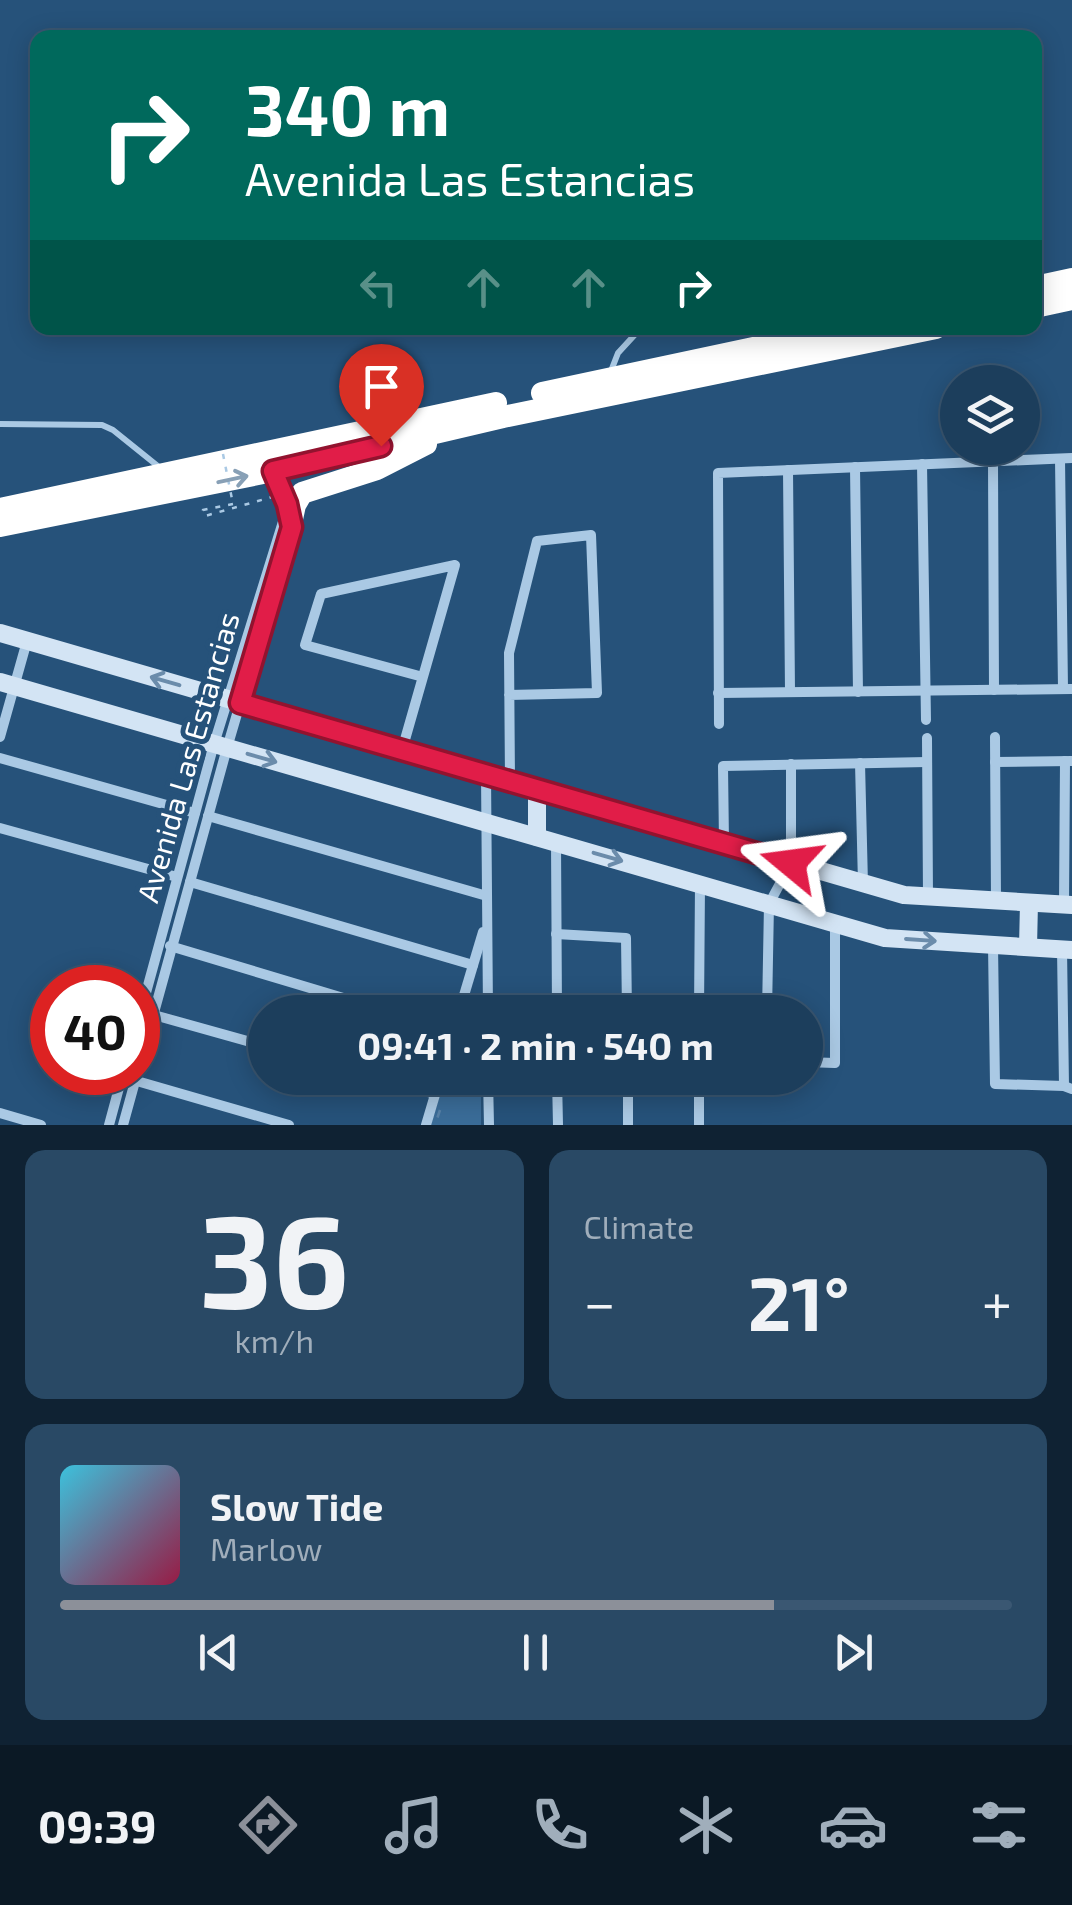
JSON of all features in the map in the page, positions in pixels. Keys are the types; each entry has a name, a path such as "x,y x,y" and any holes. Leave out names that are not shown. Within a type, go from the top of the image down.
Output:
{"highway":[{"path":"1042,285 1072,279"},
{"path":"1042,306 1072,300"},
{"path":"0,510 814,335"},
{"path":"0,526 902,335"},
{"path":"290,513 302,493 378,469 459,427"}],"street":[{"path":"1040,459 1066,458"},
{"path":"1066,458 1072,466"},
{"path":"718,693 1067,689 1066,458"},
{"path":"922,464 926,720"},
{"path":"719,724 718,473 940,464"},
{"path":"994,465 994,690"},
{"path":"855,467 858,692"},
{"path":"788,470 790,692"},
{"path":"273,471 290,513"},
{"name":"Avenida Las Estancias","path":"154,965 195,812 220,746 290,513"},
{"path":"509,695 597,693 591,535 538,541 509,652 509,695 510,781"},
{"path":"402,750 455,565 320,594 305,645 423,676"},
{"path":"0,633 904,895 1068,905 1068,761 995,762"},
{"path":"0,737 7,684 27,641"},
{"path":"7,684 885,938 1028,947 1067,950 1068,1088 995,1084 993,945"},
{"path":"995,737 996,901"},
{"path":"927,738 928,897"},
{"name":"Avenida Las Estancias","path":"160,992 208,816 220,746"},
{"path":"0,758 195,812"},
{"path":"724,843 723,766 927,762"},
{"path":"860,763 863,884"},
{"path":"767,995 769,904 791,863 792,764"},
{"path":"486,774 488,995"},
{"path":"537,789 556,934 557,995"},
{"path":"208,816 487,896"},
{"path":"0,828 178,877"},
{"path":"190,882 473,965"},
{"path":"699,995 700,884"},
{"path":"1028,947 1029,903"},
{"path":"464,995 487,918"},
{"path":"823,1063 835,1064 834,923"},
{"path":"556,934 626,938 627,995"},
{"path":"160,942 334,995"},
{"path":"160,1017 248,1041"},
{"path":"160,1087 289,1125"},
{"path":"110,1125 118,1095"},
{"name":"Avenida Las Estancias","path":"123,1125 132,1095"},
{"path":"426,1125 435,1095"},
{"path":"488,1095 489,1125"},
{"path":"557,1095 558,1125"},
{"path":"628,1095 628,1125"},
{"path":"699,1095 699,1125"},
{"path":"0,1114 41,1125"}],"lane":[{"path":"608,379 618,353 635,335"},
{"path":"0,424 102,425 168,475"}],"path":[{"path":"223,454 232,504 204,510 204,516 283,494"}],"green space":[{"path":"440,1095 481,1095 481,1125 431,1125"}],"route":[{"path":"381,446 273,471 292,527 240,703 791,863"}]}
